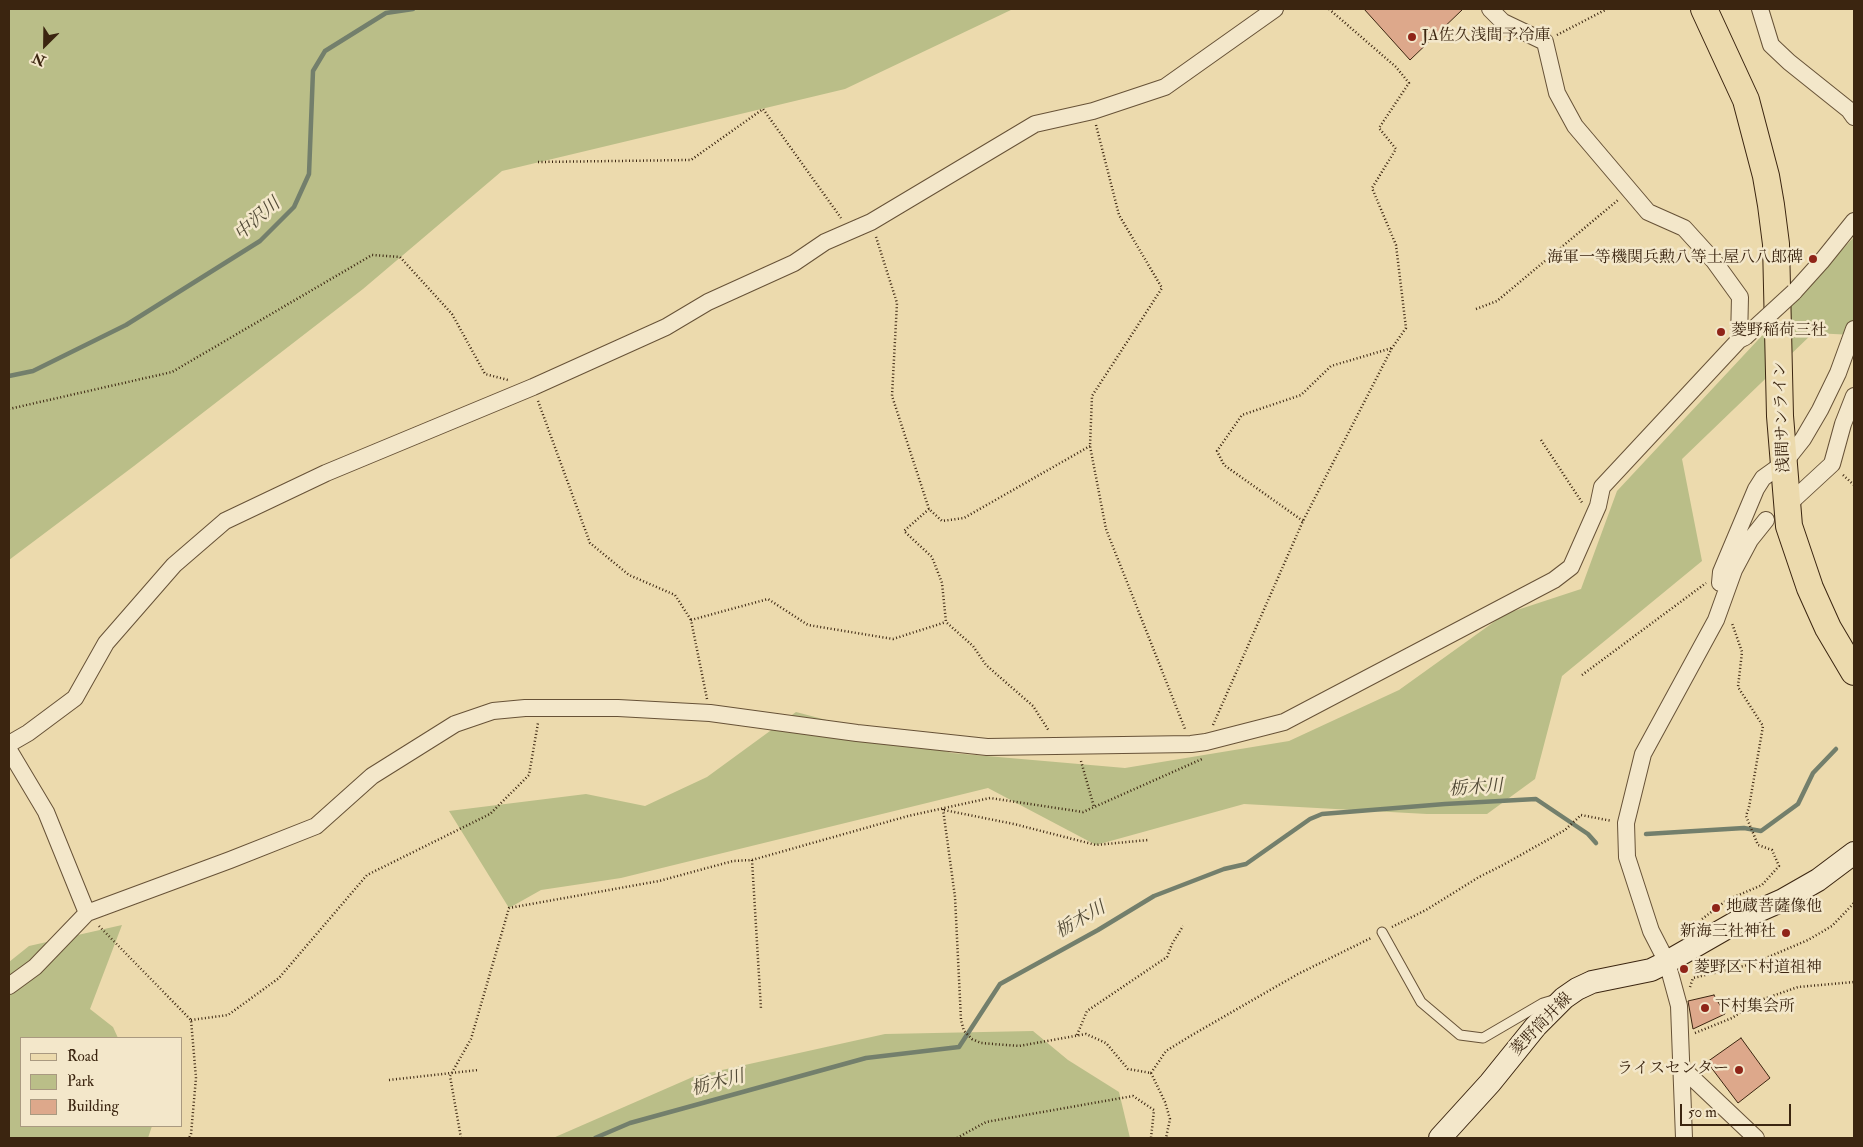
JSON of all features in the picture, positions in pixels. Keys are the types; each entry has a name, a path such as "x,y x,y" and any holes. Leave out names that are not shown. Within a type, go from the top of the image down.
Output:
{"main road":[{"name":"浅間サンライン","path":"1704,9 1746,100 1762,160 1771,204 1776,244 1780,416 1789,526 1807,579 1828,628 1854,672"},
{"name":"菱野筒井線","path":"1440,1138 1490,1083 1536,1026 1564,998 1577,989 1592,982 1652,970 1749,914 1782,900 1818,880 1854,853"}],"street":[{"path":"9,744 28,733 75,698 106,643 174,565 225,521 326,474 533,387 666,327 708,302 794,263 825,242 871,222 1035,124 1093,111 1165,87 1274,9"},
{"path":"1490,9 1503,22 1545,42 1556,93 1575,126 1648,212 1684,228 1719,268 1740,297 1742,338"},
{"path":"1760,9 1771,45 1788,62 1849,110 1854,117"},
{"path":"9,986 35,967 87,913 316,826 372,776 455,724 493,711 525,708 541,710 618,708 710,713 857,733 987,747 1076,745 1201,748 1284,722 1554,580 1571,567 1598,506 1602,487 1742,338 1794,292 1854,221"},
{"path":"1716,620 1721,572 1756,489 1763,478 1784,463 1820,410 1838,373 1854,328"},
{"path":"1793,500 1832,464 1843,424 1854,396"},
{"path":"1684,1138 1679,1006 1667,962 1651,931 1632,872 1628,857 1626,823 1643,754 1716,620 1734,570 1746,548 1766,520"},
{"path":"9,750 46,812 87,913"},
{"path":"1682,1069 1756,1138"}],"lane":[{"path":"1382,932 1421,1002 1460,1036 1483,1038 1543,1003 1564,998"}],"path":[{"path":"461,1138 450,1076 470,1039 510,908 659,881 733,861 752,860 908,816 990,798 1082,812 1201,748 1303,521 1392,348 1406,328 1396,245 1372,188 1396,149 1379,128 1409,83 1396,67 1329,9"},
{"path":"1545,42 1607,10"},
{"path":"538,162 691,160 763,108 851,232"},
{"path":"1093,111 1119,215 1162,288 1092,396 1090,446 1106,529 1201,748"},
{"path":"1476,309 1498,301 1630,190"},
{"path":"871,222 897,303 892,396 929,509 942,521 964,518 1090,446"},
{"path":"9,410 172,372 372,255 400,257 452,314 485,374 533,387 590,543 629,574 675,595 691,620 710,713"},
{"path":"1303,521 1224,465 1217,451 1242,416 1301,395 1331,366 1392,348"},
{"path":"1542,440 1584,506 1598,506"},
{"path":"929,509 904,531 932,557 942,584 946,622 973,646 986,665 1033,706 1058,746"},
{"path":"1582,674 1721,572"},
{"path":"691,620 768,598 808,625 893,639 946,622"},
{"path":"1699,922 1727,900 1762,885 1779,866 1772,850 1758,845 1746,816 1763,726 1738,687 1742,652 1724,598"},
{"path":"191,1020 228,1015 279,978 367,875 490,814 529,775 541,710"},
{"path":"1076,745 1094,807"},
{"path":"943,809 1014,824 1096,845 1148,840"},
{"path":"943,809 955,897 961,1020 964,1031 972,1039 981,1043 1019,1046 1086,1034 1106,1043 1128,1069 1151,1072"},
{"path":"1151,1072 1166,1051 1192,1035 1298,974 1426,910 1479,877 1503,866 1565,830 1581,815 1626,823"},
{"path":"752,860 761,1009"},
{"path":"1688,994 1693,978 1752,964 1808,940 1832,926 1854,903"},
{"path":"87,913 191,1020 196,1078 191,1134 189,1138"},
{"path":"1077,1035 1087,1011 1167,957 1172,944 1183,926"},
{"path":"1680,1040 1732,1018 1758,1001 1798,987 1854,982"},
{"path":"389,1080 478,1070"},
{"path":"1151,1072 1170,1118 1166,1138"},
{"path":"957,1138 986,1122 1133,1096 1154,1110 1151,1138"}],"green space":[{"path":"9,9 1013,9 845,89 502,171 363,289 9,560"},
{"path":"1854,237 1854,335 1813,333 1682,459 1702,561 1562,676 1535,779 1487,814 1427,814 1244,804 1096,845 988,788 621,878 541,890 509,908 449,811 586,794 645,806 707,777 796,712 952,753 1125,768 1289,741 1399,690 1505,614 1581,589 1617,491"},
{"path":"122,925 90,1009 113,1027 118,1037 20,1037 20,1127 152,1127 148,1138 9,1138 9,962 29,946"},
{"path":"1033,1031 1068,1060 1119,1092 1130,1138 553,1138 695,1076 885,1034"}],"building":[{"name":"JA佐久浅間予冷庫","path":"1364,9 1463,9 1410,60"},
{"name":"下村集会所","path":"1714,995 1725,1014 1693,1029 1688,1001"},
{"name":"ライスセンター","path":"1741,1038 1770,1078 1738,1103 1707,1062"}],"waterway":[{"name":"中沢川","path":"9,376 33,371 126,325 260,241 294,207 309,174 313,71 325,51 386,13 413,9"},
{"name":"栃木川","path":"1646,834 1744,828 1761,831 1798,804 1813,773 1836,749"},
{"name":"栃木川","path":"595,1138 630,1123 866,1058 959,1047 1000,984 1098,930 1154,896 1224,869 1246,864 1310,819 1322,814 1536,799 1588,834 1596,843"}],"place":[{"name":"JA佐久浅間予冷庫","path":"1412,37"},
{"name":"海軍一等機関兵勲八等土屋八八郎碑","path":"1813,259"},
{"name":"菱野稲荷三社","path":"1721,332"},
{"name":"地蔵菩薩像他","path":"1716,908"},
{"name":"新海三社神社","path":"1786,933"},
{"name":"菱野区下村道祖神","path":"1684,969"},
{"name":"下村集会所","path":"1705,1008"},
{"name":"ライスセンター","path":"1739,1070"}]}
